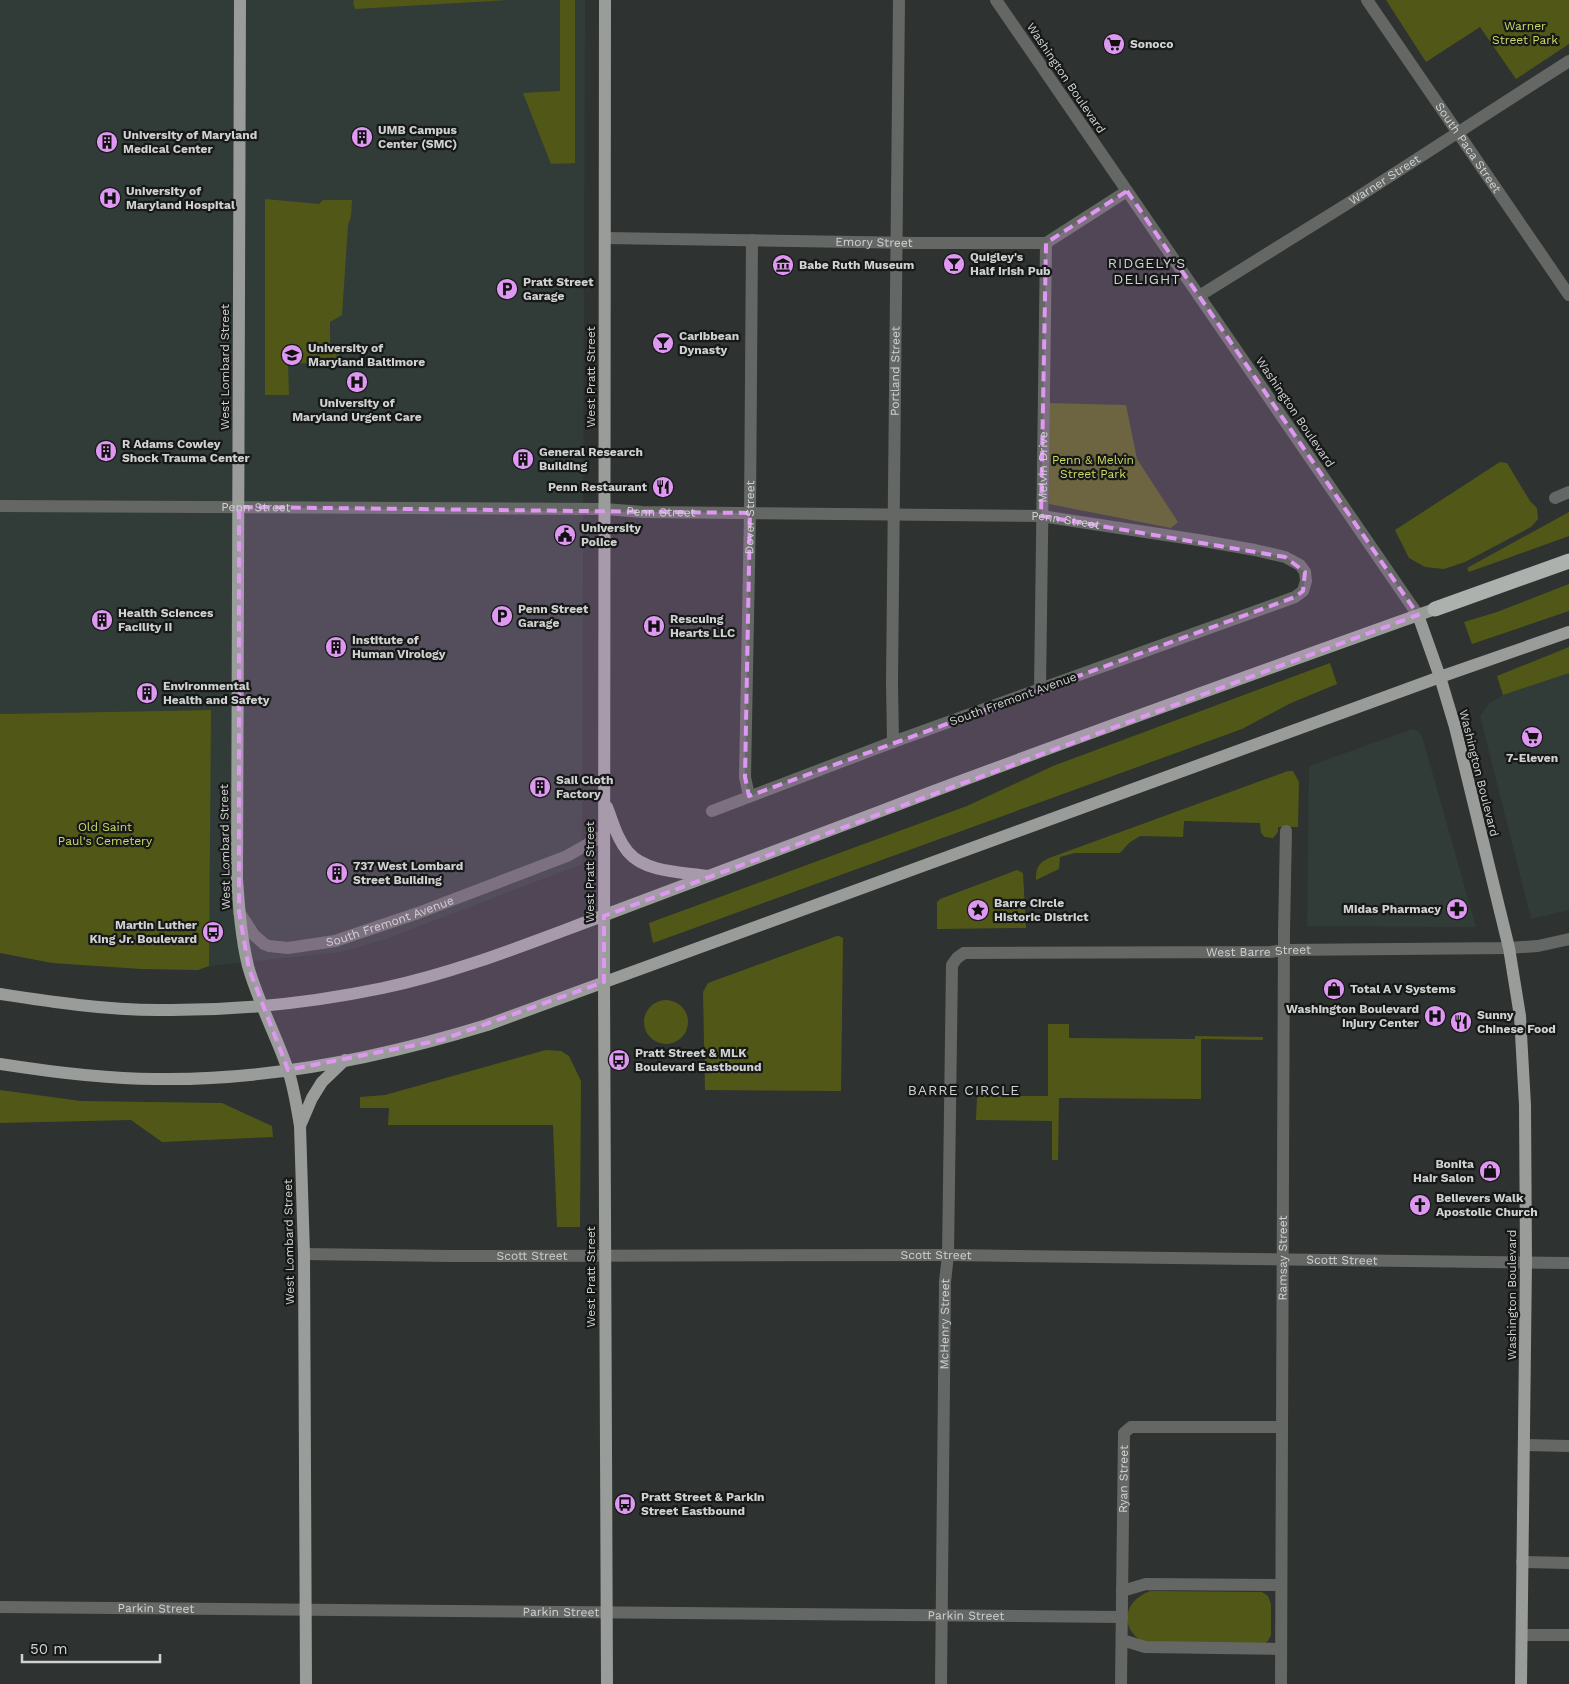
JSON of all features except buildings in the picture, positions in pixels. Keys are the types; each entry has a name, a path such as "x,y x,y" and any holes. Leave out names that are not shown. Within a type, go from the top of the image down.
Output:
{"highway":[{"path":"1435,609 1569,561"}],"main road":[{"name":"West Lombard Street","path":"240,0 237,878 239,912 248,966 288,1070 298,1109 300,1126 304,1254 306,1684"},
{"name":"West Pratt Street","path":"605,0 604,982 607,1684"},
{"path":"0,994 92,1007 206,1010 329,998 385,988 427,977 604,916 930,793 1435,609"},
{"name":"Washington Boulevard","path":"1418,615 1440,676 1454,727 1509,948 1523,1041 1526,1262 1521,1684"},
{"path":"0,1064 85,1075 154,1079 228,1077 288,1070 394,1051 441,1040 1440,676 1569,632"},
{"path":"604,799 618,836 629,853 644,863 661,869 710,876"},
{"path":"300,1126 312,1098 322,1082 345,1060"}],"street":[{"name":"Portland Street","path":"894,742 892,683 893,514 899,0"},
{"name":"Washington Boulevard","path":"996,0 1418,615"},
{"name":"South Paca Street","path":"1367,0 1569,294"},
{"name":"Warner Street","path":"1199,296 1352,201 1569,60"},
{"path":"1046,243 1127,190"},
{"name":"Emory Street","path":"605,238 1046,243"},
{"name":"Dover Street","path":"749,796 745,777 750,513 752,240"},
{"name":"Melvin Drive","path":"1040,690 1046,243"},
{"path":"1555,498 1569,492"},
{"name":"Penn Street","path":"0,506 605,509 642,512 1042,516 1277,554 1300,565 1305,572 1306,580"},
{"name":"South Fremont Avenue","path":"712,811 894,742 1295,597 1303,590 1306,580"},
{"name":"Ramsay Street","path":"1281,1684 1286,831"},
{"name":"South Fremont Avenue","path":"239,912 254,935 269,946 288,948 335,941 418,913 568,856 604,835"},
{"name":"West Barre Street","path":"952,965 964,953 1270,952 1284,950 1509,948 1538,946 1569,939"},
{"name":"McHenry Street","path":"941,1684 944,1282 948,1255 952,965"},
{"name":"Scott Street","path":"304,1254 450,1256 948,1255 1569,1263"},
{"name":"Ryan Street","path":"1121,1684 1124,1433 1130,1427 1282,1427"},
{"path":"1524,1444 1569,1446"},
{"path":"1522,1562 1569,1563"},
{"path":"1122,1592 1146,1584 1281,1585"},
{"name":"Parkin Street","path":"0,1607 1122,1617"},
{"path":"1522,1635 1569,1635"},
{"path":"1122,1640 1145,1647 1281,1649"}],"highlighted area":[{"path":"1127,191 1418,615 604,916 604,982 441,1040 288,1070 249,969 239,912 239,507 750,513 745,777 749,796 1295,597 1303,591 1305,572 1285,557 1041,516 1046,243"}],"shaded area":[{"name":"University of Maryland Baltimore","path":"0,0 585,0 582,864 386,939 341,952 209,966 210,710 0,714"},
{"path":"1569,673 1569,910 1531,919 1480,716 1490,703 1503,695"},
{"path":"1412,729 1417,730 1422,736 1476,927 1307,926 1309,766"}],"green space":[{"path":"508,0 355,9 353,1"},
{"path":"560,0 575,0 575,163 551,164 523,93 560,91"},
{"name":"Warner Street Park","path":"1386,0 1569,0 1569,44 1516,79 1480,27 1426,62"},
{"path":"265,199 319,204 323,200 352,200 351,216 348,225 342,315 330,322 330,346 338,353 343,364 288,363 289,395 265,395"},
{"name":"Penn & Melvin Street Park","path":"1049,403 1126,405 1137,459 1178,522 1171,528 1049,504"},
{"path":"1500,462 1507,463 1530,501 1537,508 1538,519 1531,527 1465,562 1444,569 1425,567 1409,558 1395,530"},
{"path":"1569,512 1569,536 1469,572 1467,568"},
{"path":"1569,584 1569,611 1472,644 1464,622 1497,612"},
{"path":"1569,647 1569,673 1503,695 1497,676"},
{"path":"1330,663 1337,684 1291,703 1242,729 653,943 649,923 967,806 1053,766"},
{"name":"Old Saint Paul's Cemetery","path":"211,710 209,966 198,970 141,969 52,963 0,953 0,714"},
{"path":"1288,771 1293,771 1299,782 1298,827 1278,827 1278,832 1273,838 1265,837 1261,833 1260,823 1184,821 1183,837 1140,836 1129,843 1120,853 1075,853 1060,857 1059,869 1036,880 1038,866 1049,858"},
{"path":"1017,870 1023,873 1026,928 937,929 937,902 940,899"},
{"path":"837,936 843,938 841,1091 705,1090 703,992 708,983"},
{"path":"670,1000 682,1006 687,1013 687,1031 682,1038 675,1043 662,1044 654,1041 647,1034 644,1018 647,1010 654,1003"},
{"path":"1048,1024 1069,1024 1069,1038 1195,1039 1195,1036 1263,1037 1263,1040 1201,1039 1201,1099 1059,1098 1058,1160 1052,1160 1052,1121 976,1120 977,1096 1048,1096"},
{"path":"546,1050 561,1051 569,1056 581,1081 580,1227 557,1227 553,1125 388,1125 389,1108 360,1108 360,1097 385,1095"},
{"path":"0,1090 81,1101 222,1103 272,1126 273,1137 162,1142 131,1120 0,1123"},
{"path":"1150,1591 1262,1592 1268,1596 1271,1604 1271,1635 1268,1641 1262,1645 1148,1644 1132,1632 1128,1625 1127,1617 1133,1602"}],"place":[{"name":"Sonoco","path":"1114,44"},
{"name":"UMB Campus Center (SMC)","path":"362,137"},
{"name":"University of Maryland Medical Center","path":"107,142"},
{"name":"University of Maryland Hospital","path":"110,198"},
{"name":"Quigley's Half Irish Pub","path":"954,264"},
{"name":"Babe Ruth Museum","path":"783,265"},
{"name":"Pratt Street Garage","path":"507,289"},
{"name":"Caribbean Dynasty","path":"663,343"},
{"name":"University of Maryland Baltimore","path":"292,355"},
{"name":"University of Maryland Urgent Care","path":"357,382"},
{"name":"R Adams Cowley Shock Trauma Center","path":"106,451"},
{"name":"General Research Building","path":"523,459"},
{"name":"Penn Restaurant","path":"663,487"},
{"name":"University Police","path":"565,535"},
{"name":"Penn Street Garage","path":"502,616"},
{"name":"Health Sciences Facility II","path":"102,620"},
{"name":"Rescuing Hearts LLC","path":"654,626"},
{"name":"Institute of Human Virology","path":"336,647"},
{"name":"Environmental Health and Safety","path":"147,693"},
{"name":"7-Eleven","path":"1532,737"},
{"name":"Sail Cloth Factory","path":"540,787"},
{"name":"737 West Lombard Street Building","path":"337,873"},
{"name":"Midas Pharmacy","path":"1457,909"},
{"name":"Barre Circle Historic District","path":"978,910"},
{"name":"Martin Luther King Jr. Boulevard","path":"213,932"},
{"name":"Total A V Systems","path":"1334,989"},
{"name":"Washington Boulevard Injury Center","path":"1435,1016"},
{"name":"Sunny Chinese Food","path":"1461,1022"},
{"name":"Pratt Street & MLK Boulevard Eastbound","path":"619,1060"},
{"name":"Bonita Hair Salon","path":"1490,1171"},
{"name":"Believers Walk Apostolic Church","path":"1420,1205"},
{"name":"Pratt Street & Parkin Street Eastbound","path":"625,1504"}],"district":[{"name":"RIDGELY'S DELIGHT","path":"1147,272"},
{"name":"BARRE CIRCLE","path":"964,1090"}]}
